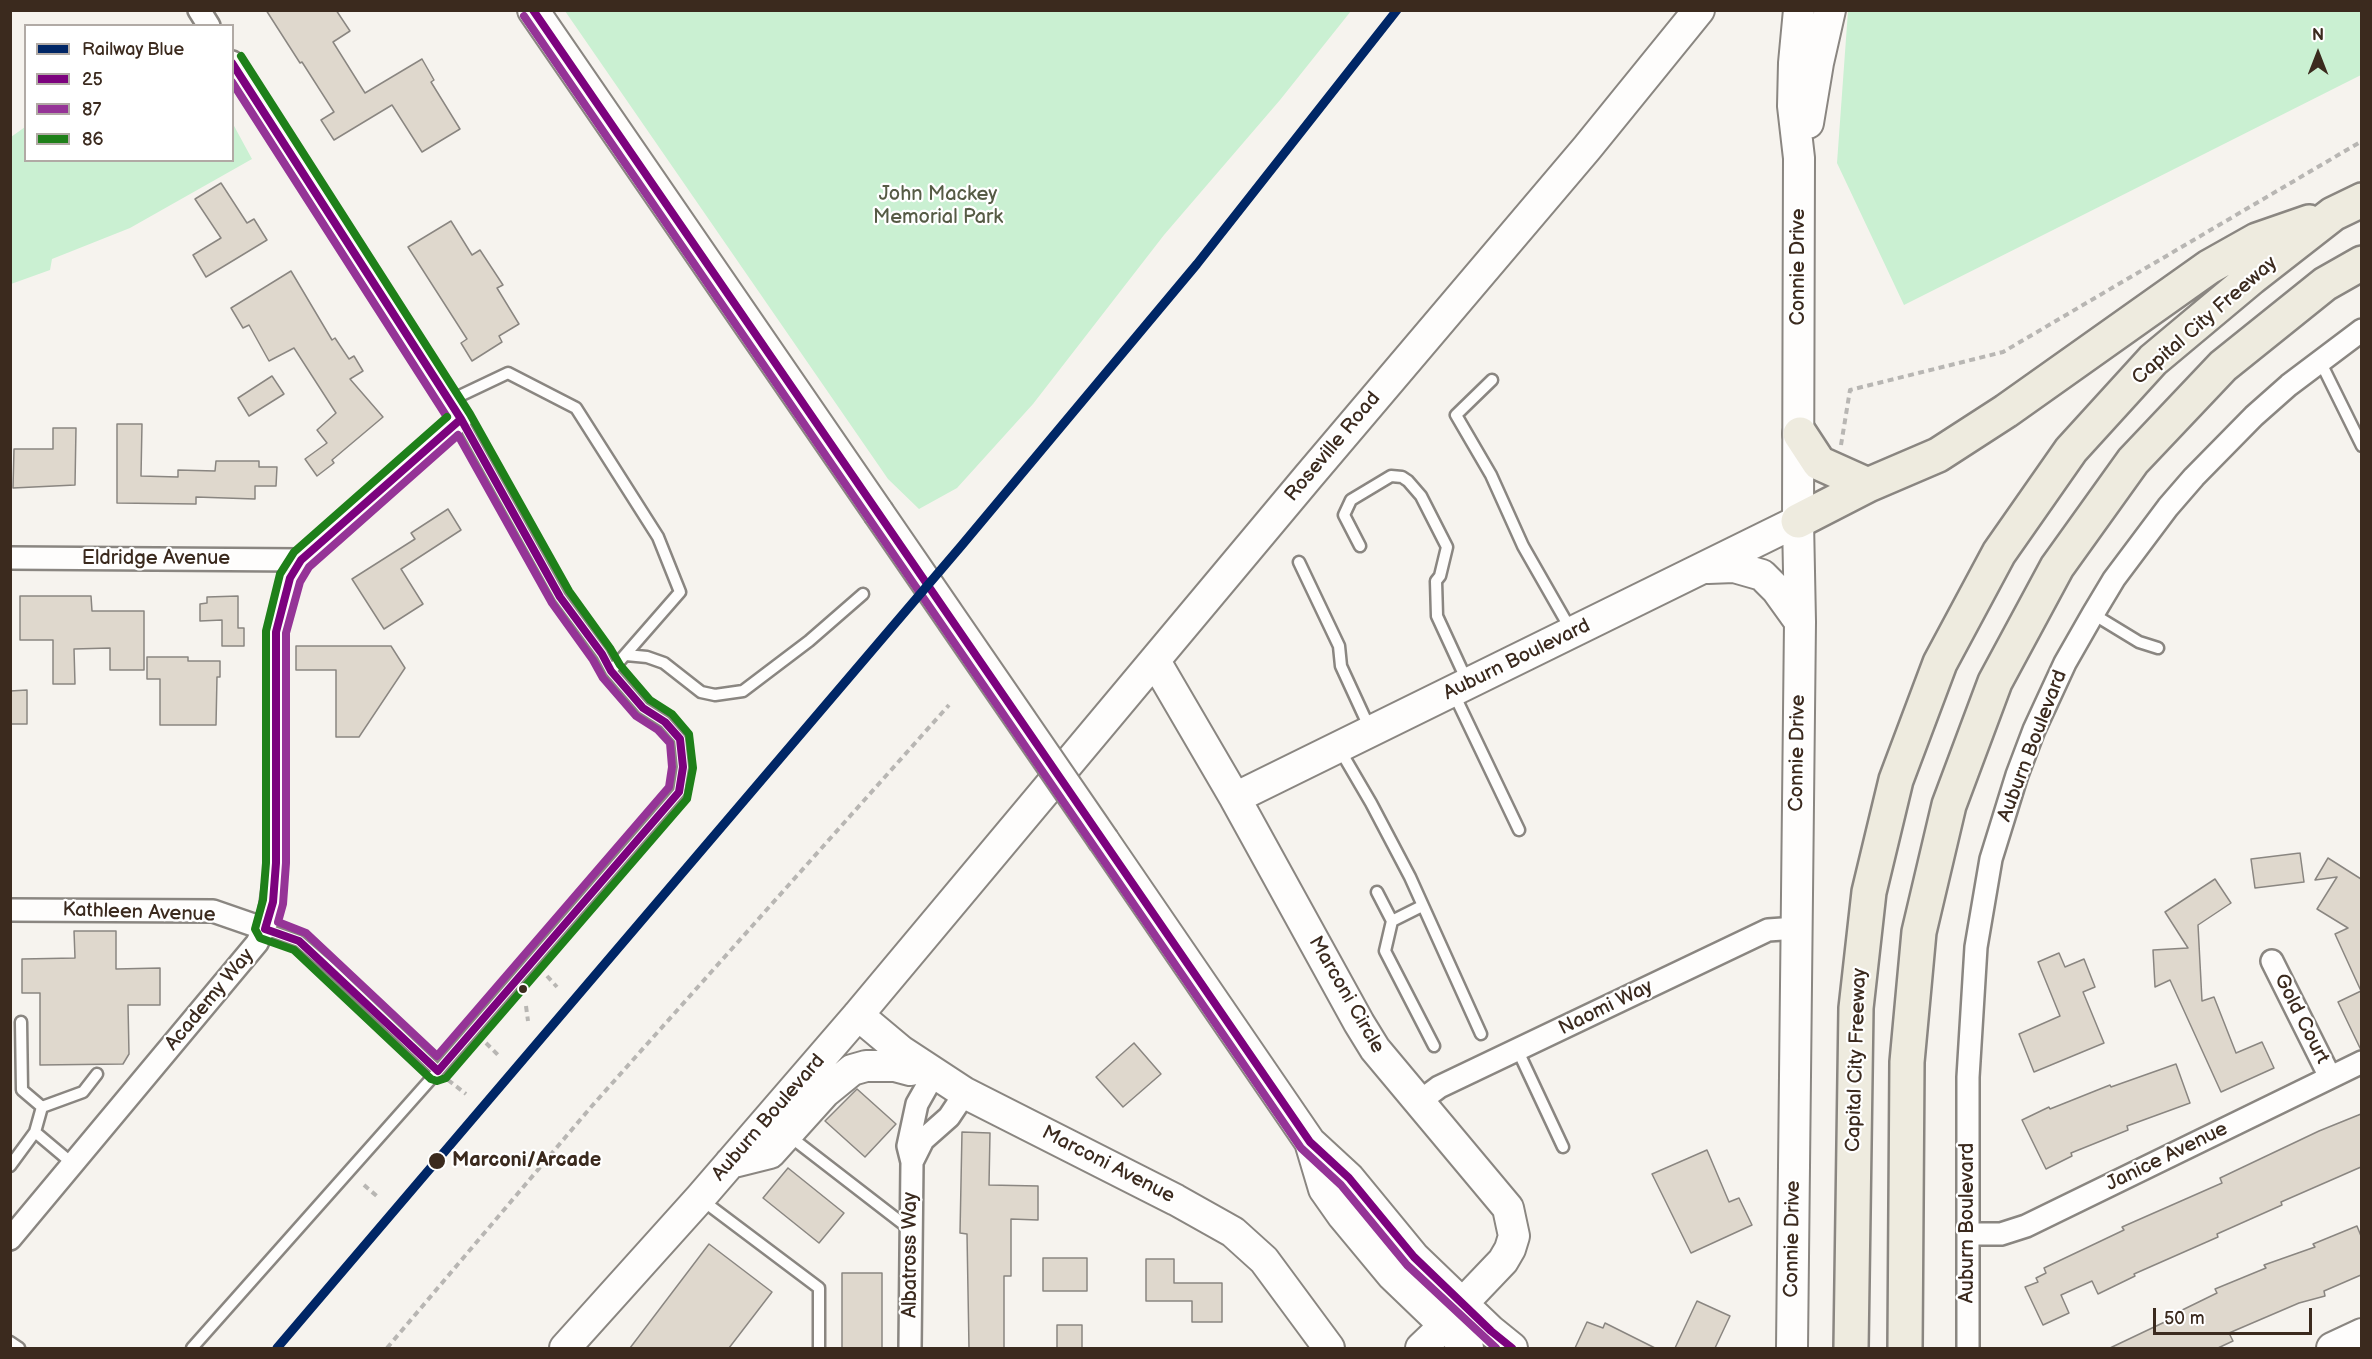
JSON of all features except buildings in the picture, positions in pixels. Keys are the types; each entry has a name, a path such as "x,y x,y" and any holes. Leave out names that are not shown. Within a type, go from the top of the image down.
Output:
{"highway":[{"path":"1798,521 1868,485 1938,455 2006,411 2219,261 2257,240 2347,207"},
{"name":"Capital City Freeway","path":"1851,1348 1856,1008 1869,892 1896,780 1940,663 1999,553 2071,450 2153,360 2250,278 2347,207"},
{"path":"1905,1348 1907,1062 1919,932 1949,805 1995,682 2057,567 2133,461 2223,366 2325,284 2361,264"},
{"path":"1800,434 1819,463 1868,485"}],"street":[{"path":"199,10 208,24"},
{"path":"532,10 1310,1142 1324,1189 1330,1198 1392,1275 1453,1315 1512,1348"},
{"name":"Roseville Road","path":"968,885 1308,477 1587,148 1699,10"},
{"name":"Connie Drive","path":"1792,1348 1800,622 1799,158 1793,106 1799,10"},
{"name":"Connie Drive","path":"1799,158 1812,108 1818,63 1830,10"},
{"path":"234,65 461,419"},
{"name":"Auburn Boulevard","path":"1968,1348 1969,1036 1976,947 1984,892 2004,816 2030,741 2065,663 2093,614 2138,546 2194,477 2254,416 2361,330"},
{"name":"Academy Way","path":"10,1239 257,943 265,929 273,902 276,863 276,632 290,578 301,560 461,419"},
{"name":"Auburn Boulevard","path":"1235,798 1798,521"},
{"name":"Eldridge Avenue","path":"10,558 301,560"},
{"path":"1705,568 1734,567 1762,574 1777,590 1800,622"},
{"name":"Marconi Circle","path":"1155,661 1235,798 1359,1023 1376,1049 1508,1208 1514,1236 1510,1249 1503,1261 1453,1315"},
{"name":"Auburn Boulevard","path":"565,1348 700,1198 968,885"},
{"name":"Kathleen Avenue","path":"10,910 213,911 265,929"},
{"name":"Naomi Way","path":"1419,1102 1439,1088 1768,930 1797,928"},
{"name":"Gold Court","path":"2272,961 2330,1077"},
{"name":"Marconi Avenue","path":"858,1015 929,1070 965,1093 1176,1200 1233,1232 1264,1260 1329,1348"},
{"name":"Janice Avenue","path":"1968,1234 2001,1234 2026,1226 2361,1062"},
{"path":"730,1163 770,1153 825,1092 852,1070 875,1065 929,1070"},
{"name":"Albatross Way","path":"910,1348 912,1162 908,1146 917,1104 929,1070"},
{"name":"Albatross Way","path":"912,1162 923,1140 949,1117 965,1093"},
{"path":"1421,1348 1453,1315"},
{"path":"1453,1315 1468,1348"},
{"path":"2332,1348 2361,1334"}],"lane":[{"path":"2320,361 2361,446"},
{"path":"449,401 508,373 576,408 658,537 680,592 611,671"},
{"path":"1492,380 1456,415 1491,475 1523,546 1573,633"},
{"path":"192,1348 441,1074 679,792 683,767 681,739 665,722 643,708 611,671 602,654 560,597 461,419"},
{"path":"1360,546 1344,515 1351,500 1391,476 1402,477 1421,496 1447,547 1440,576 1436,580 1437,616 1461,687 1519,830"},
{"path":"1299,562 1340,646 1341,666 1371,731"},
{"path":"626,655 648,657 664,663 701,692 715,695 743,691 809,641 863,594"},
{"path":"2093,614 2139,642 2158,648"},
{"path":"1338,747 1371,802 1410,877 1481,1034"},
{"path":"1377,892 1392,921 1385,951 1434,1046"},
{"path":"1392,921 1422,906"},
{"path":"265,929 299,941 441,1074"},
{"path":"21,1022 22,1090 42,1107"},
{"path":"1518,1051 1563,1147"},
{"path":"42,1107 83,1092 97,1074"},
{"path":"10,1166 34,1132 42,1107"},
{"path":"34,1132 73,1164"},
{"path":"788,1135 911,1230"},
{"path":"700,1198 819,1288 819,1348"},
{"path":"10,1342 19,1348"}],"path":[{"path":"1837,471 1850,390 2003,352 2361,141"},
{"path":"387,1348 591,1107 949,705"},
{"path":"547,976 557,987"},
{"path":"526,1006 528,1021"},
{"path":"486,1043 499,1056"},
{"path":"441,1074 466,1094"},
{"path":"364,1185 379,1198"}],"green space":[{"name":"John Mackey Memorial Park","path":"565,11 1351,11 1280,100 1164,235 1033,404 957,488 919,509 888,479"},
{"path":"1848,11 2361,11 2361,75 1904,305 1837,163"},
{"path":"234,126 252,159 130,228 52,259 50,270 11,284 11,137 24,128 24,162 234,162"}],"rail line":[{"name":"Blue","path":"277,1348 962,545 1197,264 1397,10"}],"transit line":[{"name":"25","path":"533,10 1310,1142 1349,1178 1414,1257 1491,1331 1512,1348"},
{"name":"87","path":"524,16 1301,1148 1341,1185 1407,1265 1496,1348"},
{"name":"86","path":"241,56 470,414"},
{"name":"25","path":"234,66 461,419"},
{"name":"87","path":"234,85 447,417"},
{"name":"86","path":"447,417 294,552 280,574 266,631 266,863 263,900 255,929 260,938 294,950 431,1079 437,1081 446,1078 687,799 693,768 689,734 672,714 650,700 620,665 569,591 470,414"},
{"name":"25","path":"461,419 560,597 602,654 611,671 643,708 665,722 680,739 683,767 679,792 438,1071 299,941 265,929 273,902 276,863 276,632 290,578 301,560 461,419"},
{"name":"87","path":"458,435 552,603 593,660 603,678 636,716 658,730 670,743 672,767 669,787 437,1056 306,933 278,922 283,904 286,863 286,633 300,582 309,567 458,435"}],"place":[{"name":"Marconi/Arcade","path":"437,1161"}]}
